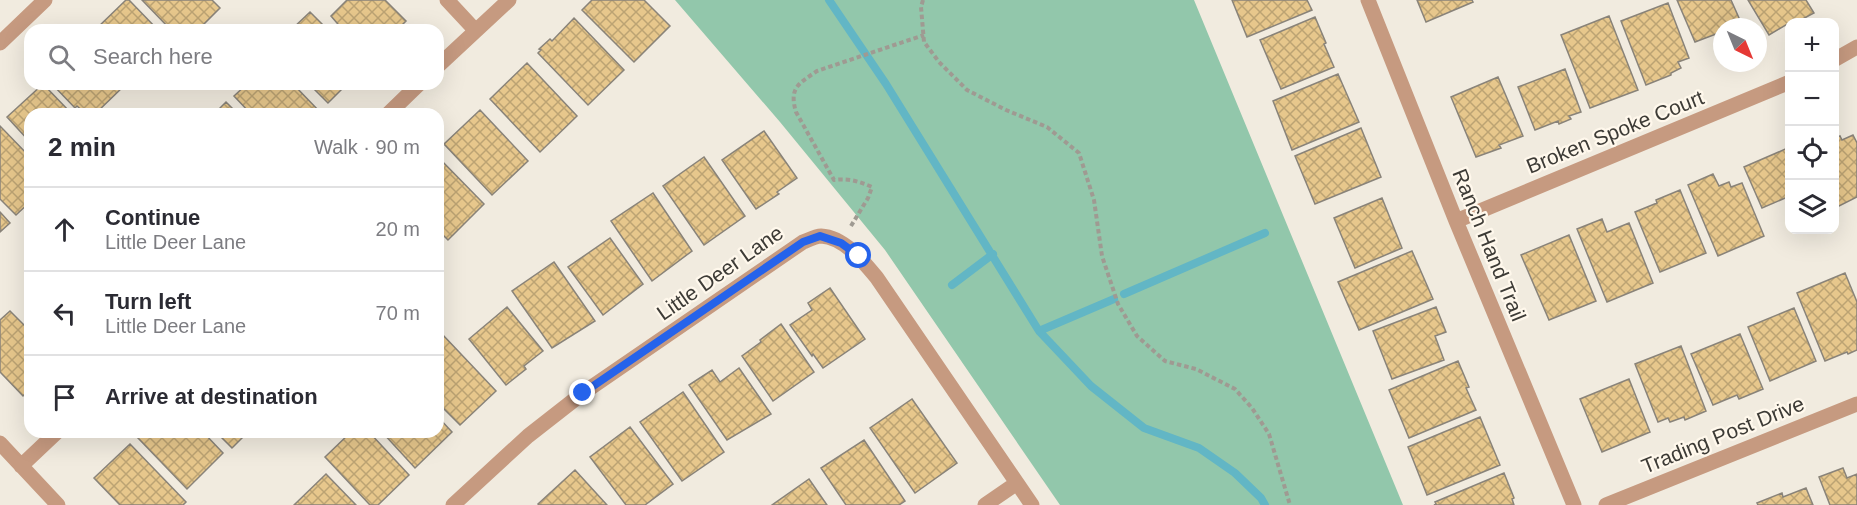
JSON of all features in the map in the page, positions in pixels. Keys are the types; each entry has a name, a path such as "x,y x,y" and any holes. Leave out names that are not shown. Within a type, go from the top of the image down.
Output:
{"street":[{"path":"0,43 45,0"},
{"path":"447,0 475,30"},
{"path":"444,60 509,0"},
{"name":"Ranch Hand Trail","path":"1368,0 1456,221 1574,505"},
{"path":"1839,57 1857,46"},
{"name":"Broken Spoke Court","path":"1456,221 1785,84"},
{"path":"394,108 413,90"},
{"name":"Little Deer Lane","path":"453,505 528,436 583,393 803,242 820,236 841,243"},
{"path":"841,243 859,256 877,278 1032,505"},
{"name":"Trading Post Drive","path":"1606,505 1857,404"},
{"path":"21,466 51,438"},
{"path":"0,443 58,505"},
{"path":"985,505 1017,483"}],"path":[{"path":"922,0 924,42 939,62 967,90 1047,127 1078,153 1094,200 1102,256 1118,304 1127,320 1137,336 1165,361 1196,369 1235,389 1252,408 1269,434 1290,505"},
{"path":"841,243 868,198 872,187 846,178 834,180 796,112 792,99 794,90 802,81 817,71 924,35"}],"green space":[{"path":"675,0 1194,0 1403,505 1060,505 885,250 780,122"}],"building":[{"path":"126,0 129,0 152,24 101,24"},
{"path":"142,0 212,0 220,8 204,24 165,24"},
{"path":"347,0 385,0 406,21 403,24 338,24 331,16"},
{"path":"592,0 644,0 670,26 634,62 582,10"},
{"path":"1232,0 1307,0 1312,10 1247,37"},
{"path":"1417,0 1472,0 1473,2 1426,22"},
{"path":"1677,0 1731,0 1739,18 1713,18 1713,35 1695,42"},
{"path":"1748,0 1806,0 1814,13 1805,18 1785,18 1785,25 1769,35 1767,18 1759,18"},
{"path":"1668,3 1689,58 1678,62 1681,68 1671,75 1646,85 1621,21"},
{"path":"310,12 322,24 297,24"},
{"path":"1609,16 1638,90 1590,108 1561,35"},
{"path":"1315,17 1334,67 1281,89 1260,40"},
{"path":"574,18 624,70 588,105 538,53 541,50 539,49 550,39 552,41"},
{"path":"527,63 577,116 540,152 490,99"},
{"path":"1565,69 1581,112 1569,116 1571,119 1559,124 1558,121 1535,130 1518,87"},
{"path":"1338,74 1359,122 1292,150 1273,101"},
{"path":"1498,77 1523,136 1499,145 1501,148 1476,157 1451,97"},
{"path":"36,90 49,90 66,108 24,108 24,135 7,117"},
{"path":"58,90 120,90 101,108 79,108 77,106 75,108"},
{"path":"240,90 299,90 316,108 245,108 234,96"},
{"path":"315,90 341,90 328,103"},
{"path":"226,102 232,108 220,108"},
{"path":"480,110 528,161 492,195 444,144"},
{"path":"0,126 24,151 24,208 16,215 0,199"},
{"path":"1361,128 1381,177 1315,204 1295,156"},
{"path":"764,131 797,178 777,192 779,194 756,209 722,160"},
{"path":"1853,135 1857,143 1857,197 1839,206 1839,136 1842,140"},
{"path":"1785,149 1785,198 1762,208 1744,167"},
{"path":"704,157 745,216 704,245 663,186"},
{"path":"444,163 484,204 448,240 444,236"},
{"path":"1713,174 1719,186 1729,182 1731,187 1742,183 1764,236 1718,256 1688,185"},
{"path":"1680,190 1706,253 1660,272 1635,212"},
{"path":"653,193 692,251 652,281 611,221"},
{"path":"1382,198 1402,248 1355,268 1334,218"},
{"path":"0,212 10,223 0,232"},
{"path":"1602,219 1607,232 1629,223 1653,283 1607,302 1577,229"},
{"path":"1569,235 1596,301 1549,320 1521,255"},
{"path":"610,238 643,284 603,315 568,267"},
{"path":"1412,251 1433,299 1359,330 1338,282"},
{"path":"554,262 595,321 552,348 512,291"},
{"path":"1845,273 1857,302 1857,350 1825,361 1797,293"},
{"path":"830,288 865,339 823,368 790,325 812,310 808,303"},
{"path":"507,307 543,351 524,366 526,369 506,385 469,339"},
{"path":"1436,307 1446,332 1435,336 1444,360 1392,379 1373,331"},
{"path":"1794,308 1816,361 1770,381 1748,327"},
{"path":"10,311 24,325 23,396 0,372 0,320"},
{"path":"781,324 814,372 773,401 742,356"},
{"path":"1740,334 1763,389 1739,399 1737,395 1713,405 1691,354"},
{"path":"444,336 496,391 460,425 444,409"},
{"path":"1681,346 1706,411 1685,420 1684,417 1670,422 1668,418 1658,422 1635,364"},
{"path":"1458,361 1469,387 1466,388 1476,410 1409,438 1389,390"},
{"path":"739,368 771,414 727,440 689,385 712,370 720,382"},
{"path":"1629,379 1650,432 1602,452 1580,399"},
{"path":"683,392 724,452 682,481 640,422"},
{"path":"912,399 957,463 915,493 870,428"},
{"path":"1480,417 1500,465 1427,495 1408,447"},
{"path":"444,423 452,432 415,468 388,438 444,438"},
{"path":"630,427 673,484 645,505 626,505 590,457"},
{"path":"138,438 209,438 223,453 187,489"},
{"path":"222,438 242,438 232,448"},
{"path":"345,438 375,438 409,475 378,505 370,505 325,457"},
{"path":"864,440 905,501 899,505 846,505 821,468"},
{"path":"130,444 186,502 183,505 120,505 94,478"},
{"path":"1843,468 1847,478 1857,474 1857,505 1830,505 1819,477"},
{"path":"575,470 607,505 538,504"},
{"path":"1504,473 1514,498 1512,499 1514,505 1434,505 1435,502"},
{"path":"326,474 356,505 294,505"},
{"path":"809,479 827,505 772,505"},
{"path":"1806,488 1813,505 1758,505 1757,503 1782,493 1783,497"}],"waterway":[{"path":"829,0 886,84 1039,331 1091,386 1144,428 1199,448 1235,473 1261,498 1265,505"},
{"path":"1124,294 1265,233"},
{"path":"952,285 993,254"},
{"path":"1039,331 1114,299"}],"route":[{"path":"583,393 803,242 820,236 841,243 859,256"}]}
